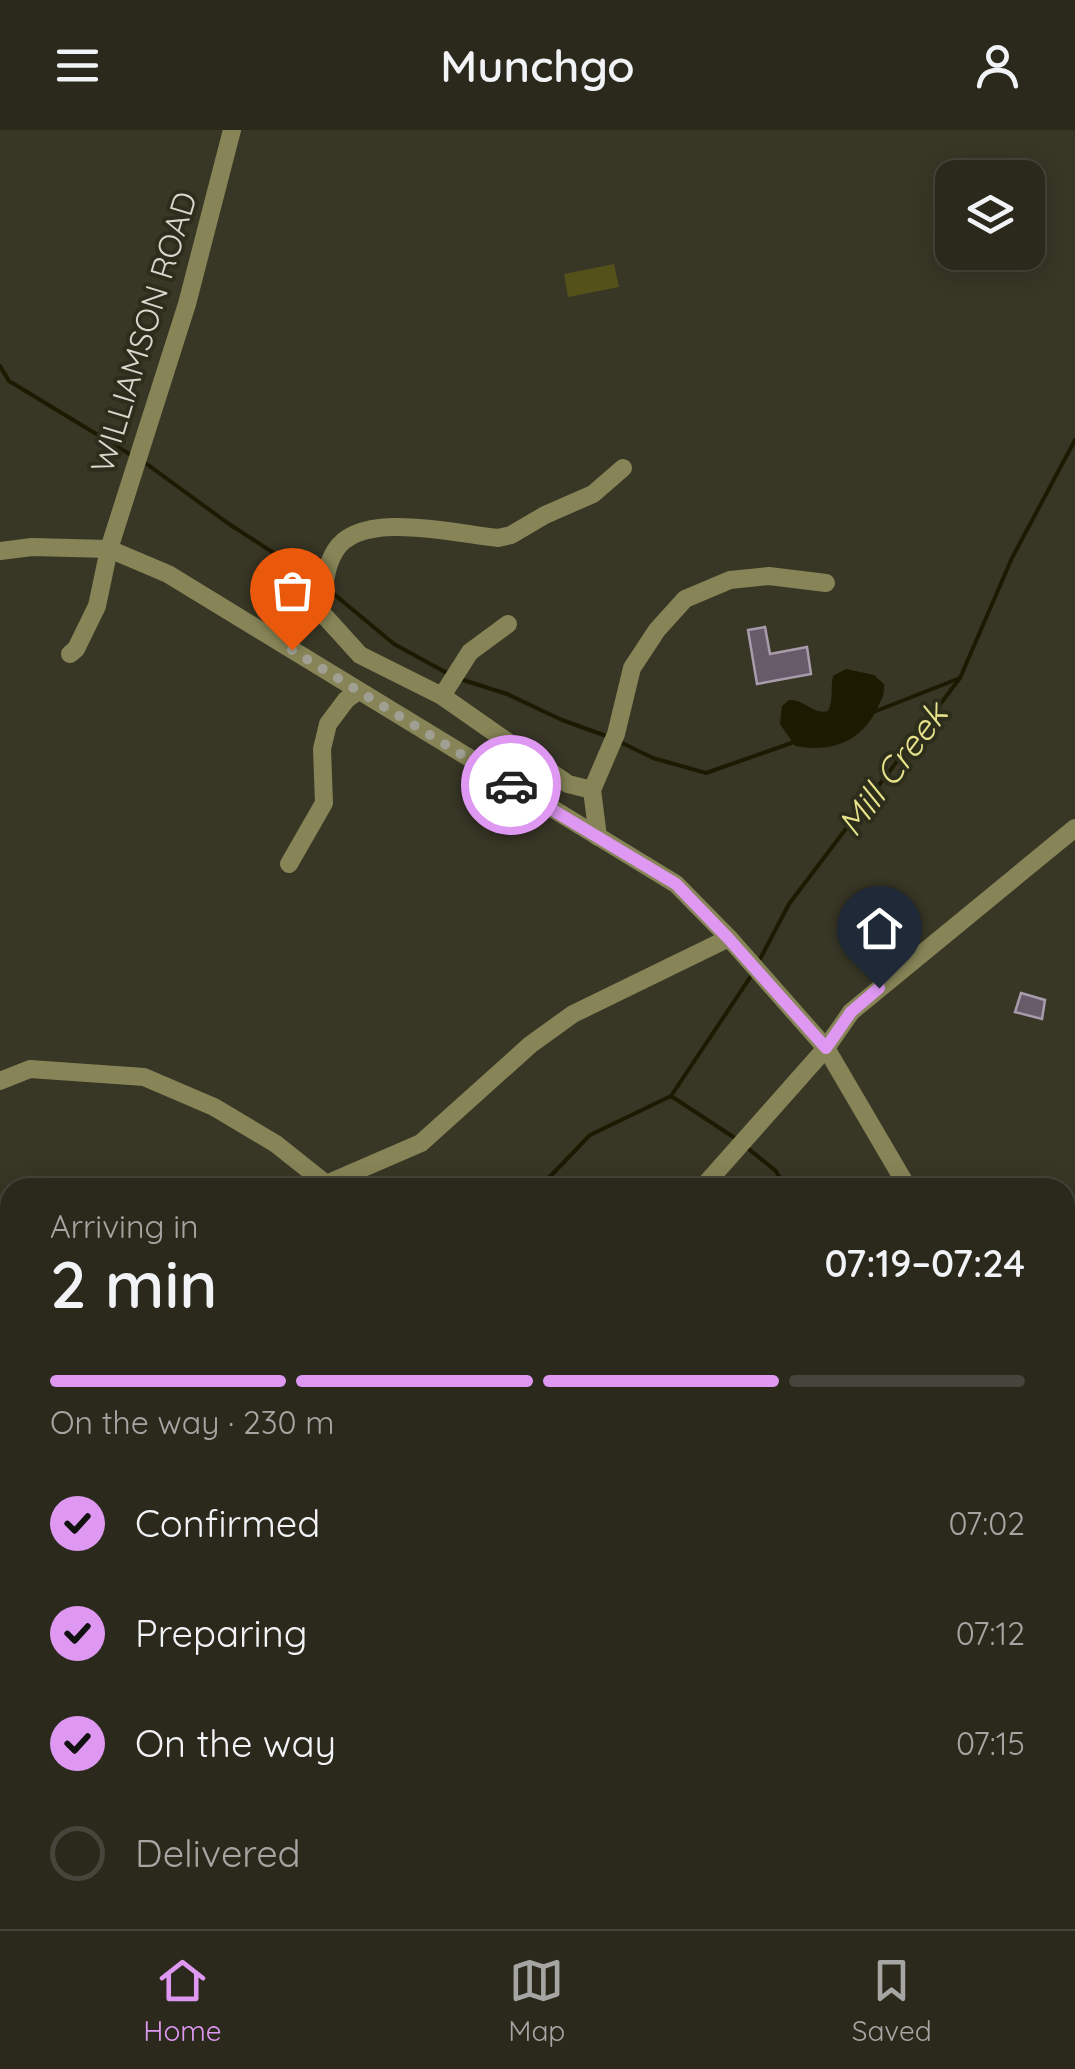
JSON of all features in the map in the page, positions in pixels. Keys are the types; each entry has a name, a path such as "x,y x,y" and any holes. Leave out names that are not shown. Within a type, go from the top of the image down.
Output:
{"street":[{"name":"WILLIAMSON ROAD","path":"70,654 97,606 109,549 186,307 232,130"},
{"path":"592,790 568,784 446,691 360,654 321,612 336,549 361,532 408,527 498,538 511,535 593,494 623,468"},
{"path":"0,551 32,547 109,549 168,574 237,624 358,692 676,884 826,1048 902,1178"},
{"path":"598,837 592,790 616,734 632,668 684,599 730,580 768,576 826,583"},
{"path":"446,691 470,652 508,624"},
{"path":"289,864 324,803 322,749 328,724 346,700 358,692"},
{"path":"711,1178 826,1048 851,1012 1075,828"},
{"path":"337,1178 421,1142 530,1045 572,1014 728,938"},
{"path":"0,1081 30,1069 144,1078 214,1107 276,1144 313,1178"}],"shaded area":[{"path":"614,264 619,287 568,297 564,274"},
{"path":"846,669 874,675 884,684 883,696 871,719 854,737 833,746 795,746 780,724 782,706 795,700 817,711 828,711 833,676"}],"building":[{"path":"765,627 770,654 807,647 811,674 757,684 748,630"},
{"path":"1021,993 1045,1000 1042,1019 1015,1012"}],"waterway":[{"path":"0,366 9,381 131,455"},
{"name":"Mill Creek","path":"758,963 789,904 960,678 1012,558 1075,440"},
{"path":"144,462 317,581"},
{"path":"329,590 394,644 447,673"},
{"path":"871,713 960,678"},
{"path":"460,679 507,694 609,737"},
{"path":"618,741 653,758 706,773 797,741"},
{"name":"Mill Creek","path":"549,1178 590,1135 671,1096 751,976"},
{"path":"671,1096 738,1140"},
{"path":"745,1146 780,1178"}],"way so far":[{"path":"292,650 511,785"}],"route":[{"path":"511,785 676,884 826,1048 851,1012 879,988"}]}
